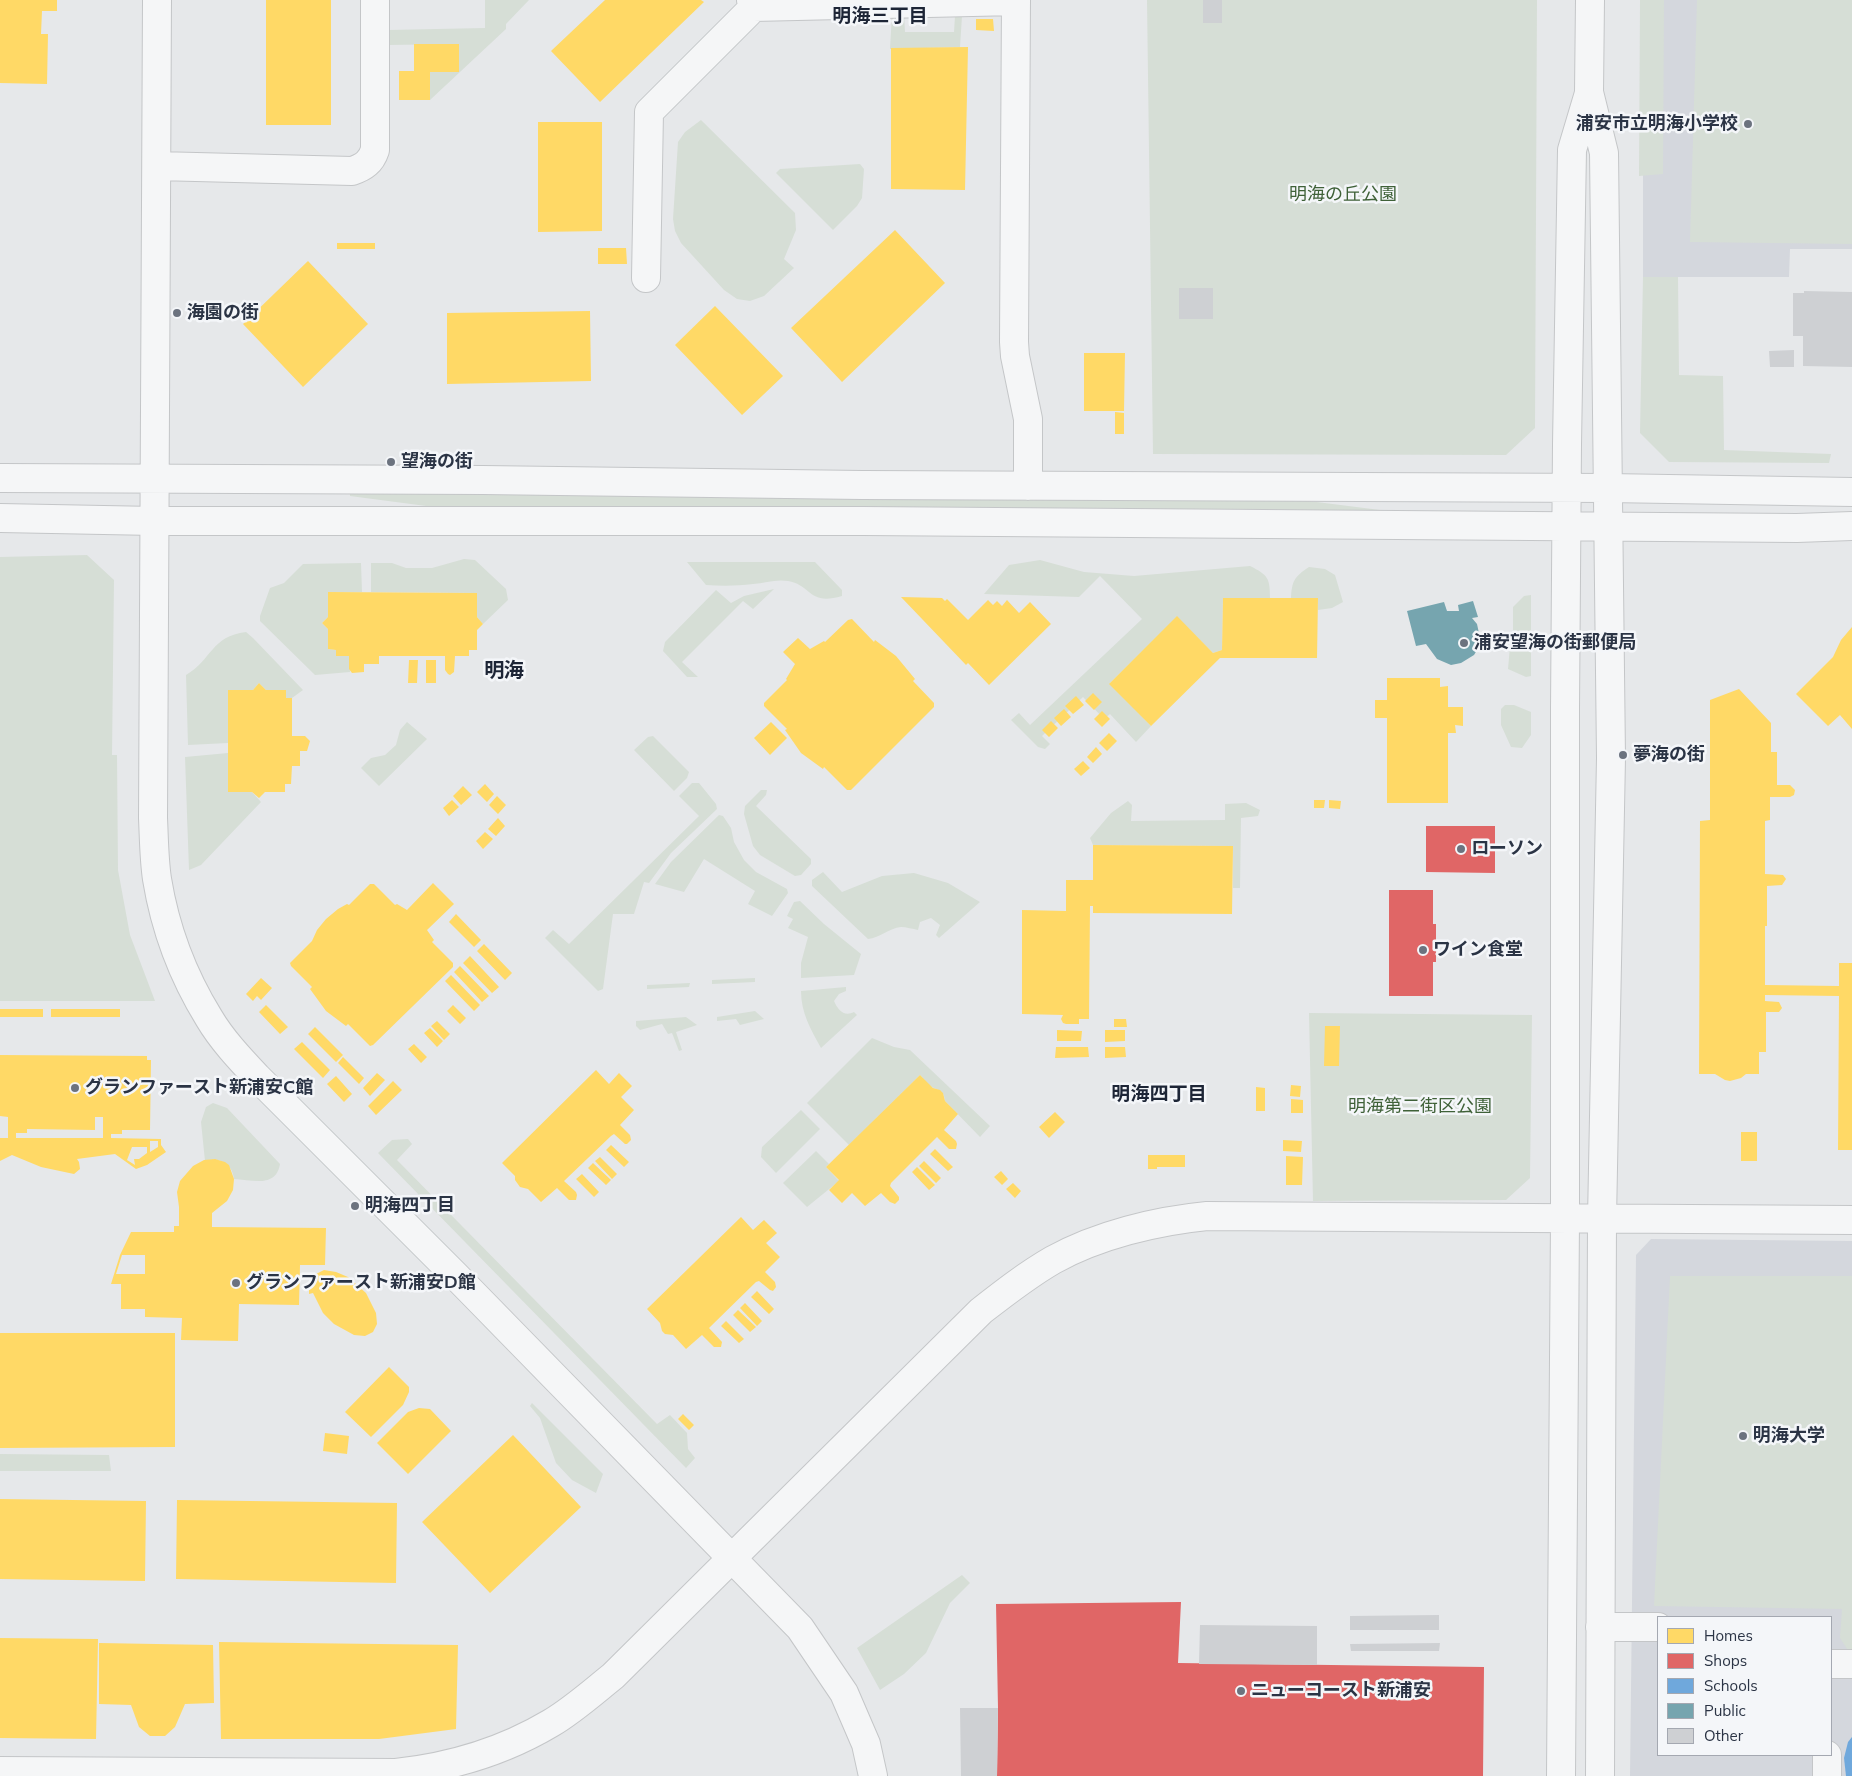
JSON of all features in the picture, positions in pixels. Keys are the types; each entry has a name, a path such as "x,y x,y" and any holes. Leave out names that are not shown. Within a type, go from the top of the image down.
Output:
{"street":[{"path":"157,0 153,818 157,878 165,919 177,955 209,1019 231,1048 257,1077 455,1275 800,1628 844,1694 866,1744 873,1776"},
{"path":"157,166 352,171 361,169 371,160 375,150 375,0"},
{"path":"1590,0 1589,92 1604,153 1611,758 1602,1218 1600,1776"},
{"path":"646,278 649,112 752,3 1016,1 1014,342 1015,356 1028,419 1028,486"},
{"path":"1561,1776 1565,1219 1566,489 1572,150 1589,92"},
{"path":"0,478 1028,486 1608,488 1852,492"},
{"path":"0,518 155,521 863,521 1797,528 1852,526"},
{"path":"0,1771 36,1774 396,1773 427,1770 489,1753 522,1740 553,1722 605,1682 981,1311 1015,1284 1054,1260 1086,1245 1145,1226 1185,1218 1207,1216 1852,1220"},
{"path":"1600,1627 1657,1627"},
{"path":"1832,1664 1852,1664"},
{"path":"1827,1756 1827,1776"}],"shaded area":[{"name":"浦安市立明海小学校","path":"1643,0 1852,0 1852,249 1790,249 1789,277 1643,277"},
{"name":"明海大学","path":"1651,1239 1852,1241 1852,1776 1630,1776 1636,1255"}],"green space":[{"path":"485,0 529,0 506,24 506,29 430,100 430,72 459,72 459,44 387,45 388,30 485,28"},
{"name":"明海の丘公園","path":"1147,0 1537,0 1535,428 1506,455 1153,454"},
{"path":"1640,0 1664,0 1663,174 1639,176"},
{"name":"浦安市立明海小学校","path":"1697,0 1852,0 1852,244 1690,242"},
{"path":"892,14 904,14 905,32 954,32 955,16 962,16 960,47 890,49"},
{"path":"701,120 795,213 796,230 784,259 794,268 764,296 750,301 737,299 724,290 681,243 675,231 673,219 678,142 685,132"},
{"path":"860,164 864,169 862,198 857,206 833,230 776,173 780,169"},
{"path":"1643,277 1678,277 1679,375 1723,376 1724,450 1831,454 1829,463 1669,462 1640,433"},
{"path":"350,493 1285,498 1380,510 1380,515 449,509 350,496"},
{"path":"87,555 114,580 112,755 117,755 118,870 130,935 155,1001 0,1001 0,557"},
{"path":"464,559 475,560 506,589 508,600 483,624 477,617 477,593 371,592 371,563 392,563 406,568 432,568"},
{"path":"1040,560 1084,572 1134,576 1250,566 1267,578 1270,598 1223,598 1222,650 1213,653 1177,617 1110,683 1151,726 1136,742 1110,714 1104,719 1083,697 1042,736 1050,744 1045,749 1038,747 1011,720 1019,713 1030,725 1142,619 1100,576 1079,597 984,594 1009,565"},
{"path":"687,562 815,562 842,590 842,596 831,598 816,597 802,586 788,581 724,586 706,585"},
{"path":"361,563 362,592 328,592 328,617 322,623 328,629 328,649 336,650 336,656 349,656 350,672 315,675 260,621 270,588 284,583 303,564"},
{"path":"1309,567 1325,569 1335,575 1343,602 1332,608 1318,610 1318,598 1291,598 1295,580"},
{"path":"774,589 753,609 743,601 682,662 698,677 687,677 663,651 665,642 716,590 731,603 744,596"},
{"path":"1531,595 1531,676 1526,677 1508,669 1510,646 1513,642 1513,607 1524,596"},
{"path":"246,632 303,690 292,698 286,698 286,690 266,690 259,683 253,690 229,690 228,743 188,745 186,675 201,663 218,643 234,634"},
{"path":"1505,705 1514,705 1531,712 1531,735 1522,748 1511,747 1501,725 1501,709"},
{"path":"407,722 427,739 379,786 361,768 371,758 385,755 396,745 400,730"},
{"path":"653,736 689,772 687,778 674,791 634,750 648,737"},
{"path":"228,753 228,792 252,792 261,802 201,865 189,870 185,757"},
{"path":"692,783 699,783 716,804 717,809 671,853 649,883 644,882 634,914 613,914 603,989 598,991 545,938 553,930 569,944 699,816 679,796"},
{"path":"761,790 767,790 766,795 756,806 811,859 811,864 801,875 795,876 760,855 753,846 744,814 745,806"},
{"path":"1128,801 1132,805 1131,821 1225,820 1225,804 1246,803 1260,810 1258,816 1241,818 1240,888 1233,888 1233,846 1093,845 1090,838 1111,813"},
{"path":"719,815 723,816 731,828 734,842 744,860 756,872 787,889 788,893 772,916 748,904 755,891 704,859 684,892 655,884 671,862"},
{"path":"823,872 842,892 882,876 914,873 948,883 980,902 939,938 936,935 940,925 931,918 920,922 918,930 903,927 897,928 868,939 812,886 812,880"},
{"path":"800,901 824,924 861,954 854,975 801,978 801,963 808,937 788,928 793,919 787,916 794,902"},
{"path":"755,978 755,982 712,984 712,980"},
{"path":"690,983 689,987 647,989 647,985"},
{"path":"846,987 846,991 839,994 834,1001 842,1012 847,1014 854,1012 857,1015 821,1048 805,1014 801,991"},
{"path":"755,1011 764,1019 740,1025 736,1019 717,1021 717,1017"},
{"name":"明海第二街区公園","path":"1309,1013 1532,1015 1530,1178 1506,1200 1313,1201"},
{"path":"686,1017 697,1025 676,1032 682,1050 679,1051 672,1033 668,1034 662,1024 640,1030 636,1026 636,1021"},
{"path":"872,1038 894,1047 910,1050 990,1126 980,1137 945,1101 942,1093 930,1086 920,1075 849,1145 807,1103"},
{"path":"213,1103 227,1108 280,1164 278,1172 274,1177 263,1181 234,1179 231,1169 224,1162 216,1160 205,1161 201,1122 206,1107"},
{"path":"801,1110 820,1129 776,1173 761,1157 762,1147"},
{"path":"408,1139 412,1144 397,1160 657,1424 670,1415 687,1433 688,1449 695,1458 686,1468 378,1153 392,1140"},
{"path":"816,1151 829,1164 826,1167 839,1181 807,1207 783,1183"},
{"name":"明海大学","path":"1670,1276 1852,1276 1852,1652 1849,1652 1840,1638 1842,1609 1654,1606"},
{"path":"532,1403 603,1474 596,1493 572,1480 556,1463 540,1418 530,1406"},
{"path":"0,1454 109,1455 111,1471 0,1471"},
{"path":"962,1575 970,1583 950,1603 926,1653 904,1674 880,1690 857,1648"}],"building: Homes":[{"path":"0,0 57,0 57,11 42,11 41,34 48,34 47,84 0,83"},
{"path":"266,0 331,0 331,125 266,125"},
{"path":"605,0 701,0 704,2 600,102 551,51"},
{"path":"976,19 993,19 994,31 976,30"},
{"path":"414,44 459,44 459,72 430,72 430,100 399,100 399,71 414,71"},
{"path":"968,47 965,190 891,189 891,48"},
{"path":"538,122 602,122 602,231 538,232"},
{"path":"895,230 945,283 842,382 791,328"},
{"path":"337,243 375,243 375,249 337,249"},
{"path":"598,248 626,248 627,264 598,264"},
{"path":"308,261 368,324 303,387 243,324"},
{"path":"715,306 783,376 742,415 675,345"},
{"path":"590,311 591,381 447,384 447,313"},
{"path":"1084,353 1125,353 1124,411 1084,411"},
{"path":"1115,412 1124,413 1124,434 1115,434"},
{"path":"328,592 477,593 477,617 483,624 477,630 477,650 469,650 469,656 455,656 454,672 450,675 445,670 445,656 379,656 379,664 364,664 364,672 352,673 349,669 349,656 336,656 336,650 328,649 328,629 322,623 328,617"},
{"path":"901,597 942,598 945,601 947,599 968,620 988,600 993,605 997,601 1002,606 1007,600 1019,613 1030,602 1051,624 989,685 968,663 966,665"},
{"path":"1223,598 1318,598 1317,658 1220,658 1151,726 1109,684 1177,616 1213,653 1222,650"},
{"path":"852,619 874,642 875,640 896,656 915,679 913,681 934,703 934,707 851,790 847,790 824,767 823,769 801,753 785,730 787,729 764,706 764,703 787,680 795,664 783,652 798,638 810,649 825,642 848,620"},
{"path":"1852,627 1852,729 1840,715 1828,726 1796,694 1833,657 1841,640"},
{"path":"409,660 418,660 417,683 408,683"},
{"path":"426,660 436,660 436,683 426,683"},
{"path":"1387,678 1440,678 1440,687 1448,686 1448,707 1463,707 1463,726 1455,725 1456,733 1448,733 1448,803 1387,803 1387,718 1375,718 1375,700 1387,700"},
{"path":"259,683 266,690 286,690 286,698 292,698 292,736 305,736 310,741 307,751 300,751 300,766 292,766 291,784 285,784 285,792 265,792 259,798 252,792 228,792 228,690 253,690"},
{"path":"1739,689 1771,723 1771,752 1777,752 1777,785 1790,785 1795,790 1794,795 1790,797 1770,797 1770,820 1765,821 1765,874 1783,875 1786,879 1782,885 1767,886 1765,985 1839,986 1839,963 1852,963 1852,1150 1838,1150 1839,996 1765,995 1765,1001 1779,1002 1782,1008 1779,1012 1766,1012 1766,1052 1759,1052 1759,1074 1746,1074 1741,1078 1730,1081 1715,1074 1699,1074 1700,821 1710,820 1710,700"},
{"path":"1093,693 1102,702 1094,710 1085,701"},
{"path":"1076,696 1084,705 1073,714 1065,706"},
{"path":"1064,709 1071,717 1061,726 1054,718"},
{"path":"1102,711 1110,719 1102,727 1094,719"},
{"path":"1051,721 1058,728 1049,737 1042,730"},
{"path":"771,722 787,738 770,755 754,738"},
{"path":"1109,733 1117,741 1107,751 1099,743"},
{"path":"1096,747 1102,754 1093,763 1087,757"},
{"path":"1083,761 1090,768 1081,776 1074,769"},
{"path":"485,784 494,794 487,802 477,792"},
{"path":"463,786 472,795 461,805 453,796"},
{"path":"497,796 506,805 498,814 489,805"},
{"path":"452,800 459,807 449,816 443,808"},
{"path":"1314,800 1325,800 1324,808 1314,808"},
{"path":"1329,800 1341,801 1340,809 1329,808"},
{"path":"498,818 505,826 496,836 488,829"},
{"path":"485,832 493,839 483,849 476,841"},
{"path":"1093,845 1233,846 1232,914 1093,913 1093,906 1090,906 1089,1019 1079,1019 1079,1024 1066,1024 1061,1019 1063,1015 1022,1014 1022,910 1066,911 1066,880 1093,880"},
{"path":"433,883 454,904 427,930 434,940 432,942 453,963 453,967 370,1046 348,1024 346,1026 326,1011 310,989 312,987 290,963 312,941 317,930 326,919 338,909 347,904 349,905 370,884 374,884 395,905 397,904 407,910"},
{"path":"456,914 481,940 474,947 449,922"},
{"path":"484,944 512,973 505,980 477,951"},
{"path":"470,956 499,987 492,993 463,963"},
{"path":"460,966 489,996 482,1002 454,972"},
{"path":"451,975 480,1005 474,1011 445,981"},
{"path":"261,978 272,988 261,1000 257,996 253,1001 246,994"},
{"path":"266,1005 288,1027 280,1034 259,1012"},
{"path":"453,1005 466,1018 460,1024 447,1011"},
{"path":"0,1009 43,1009 43,1017 0,1017"},
{"path":"51,1009 120,1009 120,1017 51,1017"},
{"path":"1114,1019 1126,1019 1127,1027 1114,1027"},
{"path":"437,1021 450,1034 444,1040 431,1026"},
{"path":"1325,1026 1340,1026 1339,1066 1324,1066"},
{"path":"315,1027 343,1055 336,1062 308,1034"},
{"path":"430,1028 443,1041 437,1047 424,1033"},
{"path":"1057,1030 1082,1031 1081,1041 1057,1041"},
{"path":"1105,1030 1125,1030 1125,1041 1105,1042"},
{"path":"302,1042 330,1070 323,1078 294,1049"},
{"path":"414,1044 427,1057 421,1063 408,1049"},
{"path":"1056,1047 1088,1047 1089,1057 1055,1058"},
{"path":"1105,1047 1125,1047 1126,1057 1105,1058"},
{"name":"グランファースト新浦安C館","path":"0,1055 147,1056 147,1060 151,1060 150,1130 122,1130 122,1134 111,1134 111,1138 161,1139 161,1145 166,1152 147,1165 136,1169 115,1154 77,1159 80,1169 74,1174 41,1167 12,1155 0,1161 0,1138 8,1138 8,1117 0,1116","holes":["95,1117 103,1117 103,1138 16,1138 16,1133 27,1133 27,1129 95,1130","150,1141 158,1141 158,1147 150,1152","132,1147 147,1147 147,1153 139,1159 134,1159 135,1165 127,1160"]},
{"path":"343,1057 364,1078 359,1084 338,1063"},
{"path":"596,1070 609,1084 619,1073 632,1086 621,1097 634,1110 620,1125 630,1135 631,1140 625,1144 614,1134 564,1181 576,1192 576,1200 569,1200 557,1188 541,1202 528,1189 520,1187 515,1180 515,1176 502,1163"},
{"path":"377,1073 385,1080 370,1096 363,1088"},
{"path":"920,1075 933,1088 943,1093 945,1101 958,1114 944,1130 956,1141 956,1149 949,1149 937,1137 891,1183 890,1186 899,1197 895,1204 890,1202 881,1193 865,1206 852,1193 842,1203 829,1190 839,1180 826,1167"},
{"path":"336,1076 352,1094 344,1102 327,1084"},
{"path":"393,1081 402,1090 376,1115 368,1106"},
{"path":"1291,1085 1301,1086 1300,1097 1290,1096"},
{"path":"1256,1087 1265,1088 1265,1111 1256,1111"},
{"path":"1291,1099 1303,1100 1303,1113 1291,1113"},
{"path":"1055,1112 1065,1122 1049,1138 1039,1127"},
{"path":"1741,1132 1757,1132 1757,1161 1741,1161"},
{"path":"1283,1140 1302,1141 1301,1152 1283,1151"},
{"path":"611,1145 629,1162 624,1167 606,1150"},
{"path":"935,1149 953,1167 948,1171 930,1154"},
{"path":"1148,1155 1185,1155 1185,1167 1157,1167 1157,1169 1148,1169"},
{"path":"1286,1156 1303,1157 1302,1185 1286,1185"},
{"path":"600,1157 617,1174 612,1179 595,1161"},
{"name":"グランファースト新浦安D館","path":"215,1159 225,1162 229,1165 234,1179 233,1190 227,1201 212,1213 212,1227 326,1228 325,1265 300,1265 299,1305 239,1304 238,1341 181,1340 182,1318 145,1317 145,1309 121,1309 121,1284 111,1284 120,1255 131,1232 174,1232 174,1226 179,1226 177,1192 180,1181 193,1166 204,1160","holes":["122,1255 145,1255 145,1274 116,1274"]},
{"path":"924,1161 941,1178 936,1183 919,1166"},
{"path":"593,1163 611,1180 606,1185 588,1168"},
{"path":"917,1167 935,1185 929,1190 912,1172"},
{"path":"1001,1171 1008,1179 1002,1185 994,1177"},
{"path":"582,1174 599,1192 594,1197 576,1179"},
{"path":"1013,1183 1021,1191 1015,1198 1006,1189"},
{"path":"741,1217 753,1230 764,1220 777,1233 766,1243 780,1257 765,1272 775,1282 776,1287 773,1291 759,1281 756,1282 709,1328 722,1342 721,1347 714,1347 702,1335 686,1349 673,1335 665,1334 662,1331 660,1323 647,1309"},
{"path":"324,1270 348,1277 366,1293 376,1313 377,1324 373,1332 365,1336 354,1335 334,1324 323,1313 313,1293 309,1294 309,1285 312,1285 316,1274"},
{"path":"757,1291 774,1309 769,1314 751,1297"},
{"path":"745,1303 762,1321 757,1326 740,1308"},
{"path":"738,1310 756,1327 750,1332 733,1315"},
{"path":"726,1321 744,1339 739,1343 721,1326"},
{"path":"0,1333 175,1333 175,1447 0,1448"},
{"path":"389,1367 409,1387 409,1392 403,1405 371,1437 345,1412"},
{"path":"419,1408 430,1409 451,1431 408,1474 377,1443 408,1412"},
{"path":"683,1414 694,1425 689,1430 678,1419"},
{"path":"325,1433 349,1436 347,1454 323,1451"},
{"path":"513,1435 581,1507 490,1593 422,1522"},
{"path":"0,1499 146,1501 145,1581 0,1579"},
{"path":"177,1500 397,1503 396,1583 176,1579"},
{"path":"0,1638 98,1639 96,1739 0,1738"},
{"path":"219,1642 458,1645 456,1729 379,1739 221,1739"},
{"path":"99,1643 213,1645 214,1703 185,1704 175,1727 165,1736 150,1736 139,1727 131,1705 99,1704"}],"building: Shops":[{"name":"ローソン","path":"1426,826 1495,826 1495,873 1426,872"},
{"path":"1389,890 1433,890 1433,924 1436,924 1436,962 1433,962 1433,996 1389,996"},
{"name":"ニューコースト新浦安","path":"1181,1602 1178,1663 1484,1667 1483,1776 997,1776 996,1604"}],"building: Schools":[{"path":"1852,1737 1852,1776 1846,1776 1844,1758 1848,1742"}],"building: Public":[{"path":"1473,601 1478,617 1472,618 1477,624 1480,638 1479,647 1474,655 1461,663 1451,665 1437,659 1426,644 1416,646 1407,611 1444,602 1447,611 1459,611 1458,605"}],"building: Other":[{"path":"1203,0 1222,0 1222,23 1203,23"},
{"path":"1179,288 1213,288 1213,319 1179,319"},
{"path":"1804,291 1852,292 1852,367 1803,366 1803,336 1793,336 1793,293 1804,293"},
{"path":"1794,350 1794,367 1770,367 1769,351"},
{"path":"1439,1615 1439,1630 1350,1630 1350,1616"},
{"path":"1200,1625 1317,1626 1317,1665 1199,1664"},
{"path":"1440,1643 1439,1651 1351,1651 1350,1644"},
{"path":"960,1708 998,1708 997,1776 961,1776"}],"place":[{"name":"浦安市立明海小学校","path":"1748,124"},
{"name":"海園の街","path":"177,313"},
{"name":"望海の街","path":"391,462"},
{"name":"浦安望海の街郵便局","path":"1464,643"},
{"name":"夢海の街","path":"1623,755"},
{"name":"ローソン","path":"1461,849"},
{"name":"ワイン食堂","path":"1423,950"},
{"name":"グランファースト新浦安C館","path":"75,1088"},
{"name":"明海四丁目","path":"355,1206"},
{"name":"グランファースト新浦安D館","path":"236,1283"},
{"name":"明海大学","path":"1743,1436"},
{"name":"ニューコースト新浦安","path":"1241,1691"}],"district":[{"name":"明海三丁目","path":"880,16"},
{"name":"明海","path":"504,671"},
{"name":"明海四丁目","path":"1159,1094"}]}
